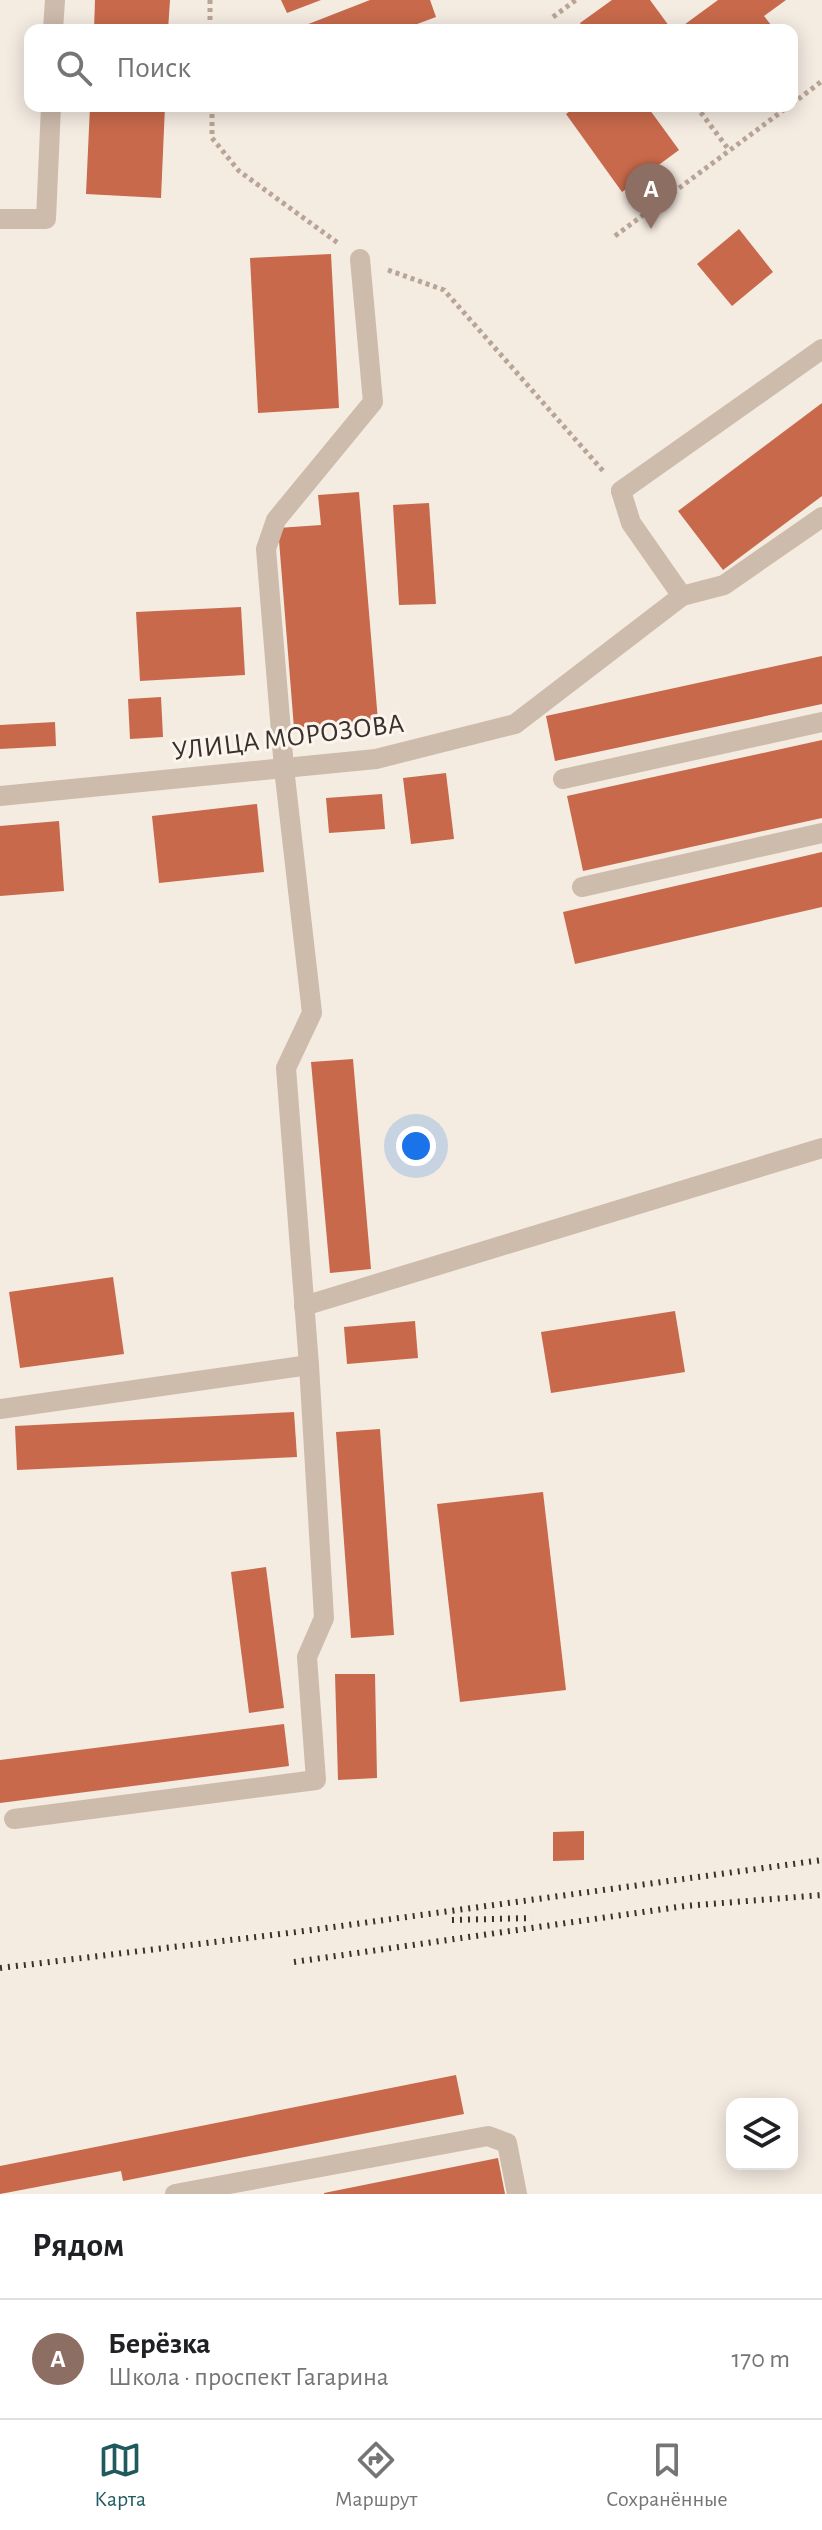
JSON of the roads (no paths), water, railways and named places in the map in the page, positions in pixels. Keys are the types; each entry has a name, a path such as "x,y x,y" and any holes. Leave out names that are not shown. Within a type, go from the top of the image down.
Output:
{"street":[{"path":"53,24 55,0"},
{"path":"0,219 46,219 51,112"},
{"path":"14,1819 316,1780 307,1657 324,1618 309,1365 286,1068 312,1013 284,768 266,549 276,520 373,402 360,259"},
{"path":"822,349 621,491 631,523 682,596 724,585 822,517"},
{"name":"УЛИЦА МОРОЗОВА","path":"0,796 376,759 515,724 682,596"},
{"path":"563,779 822,722"},
{"path":"582,887 822,833"},
{"path":"304,1306 822,1148"},
{"path":"0,1409 309,1365"},
{"path":"175,2194 488,2136 507,2143 517,2194"}],"railway":[{"path":"0,1968 297,1932 822,1860"},
{"path":"294,1962 685,1906 822,1895"},
{"path":"452,1920 532,1918"}],"place":[{"name":"Берёзка","path":"651,229"}]}
